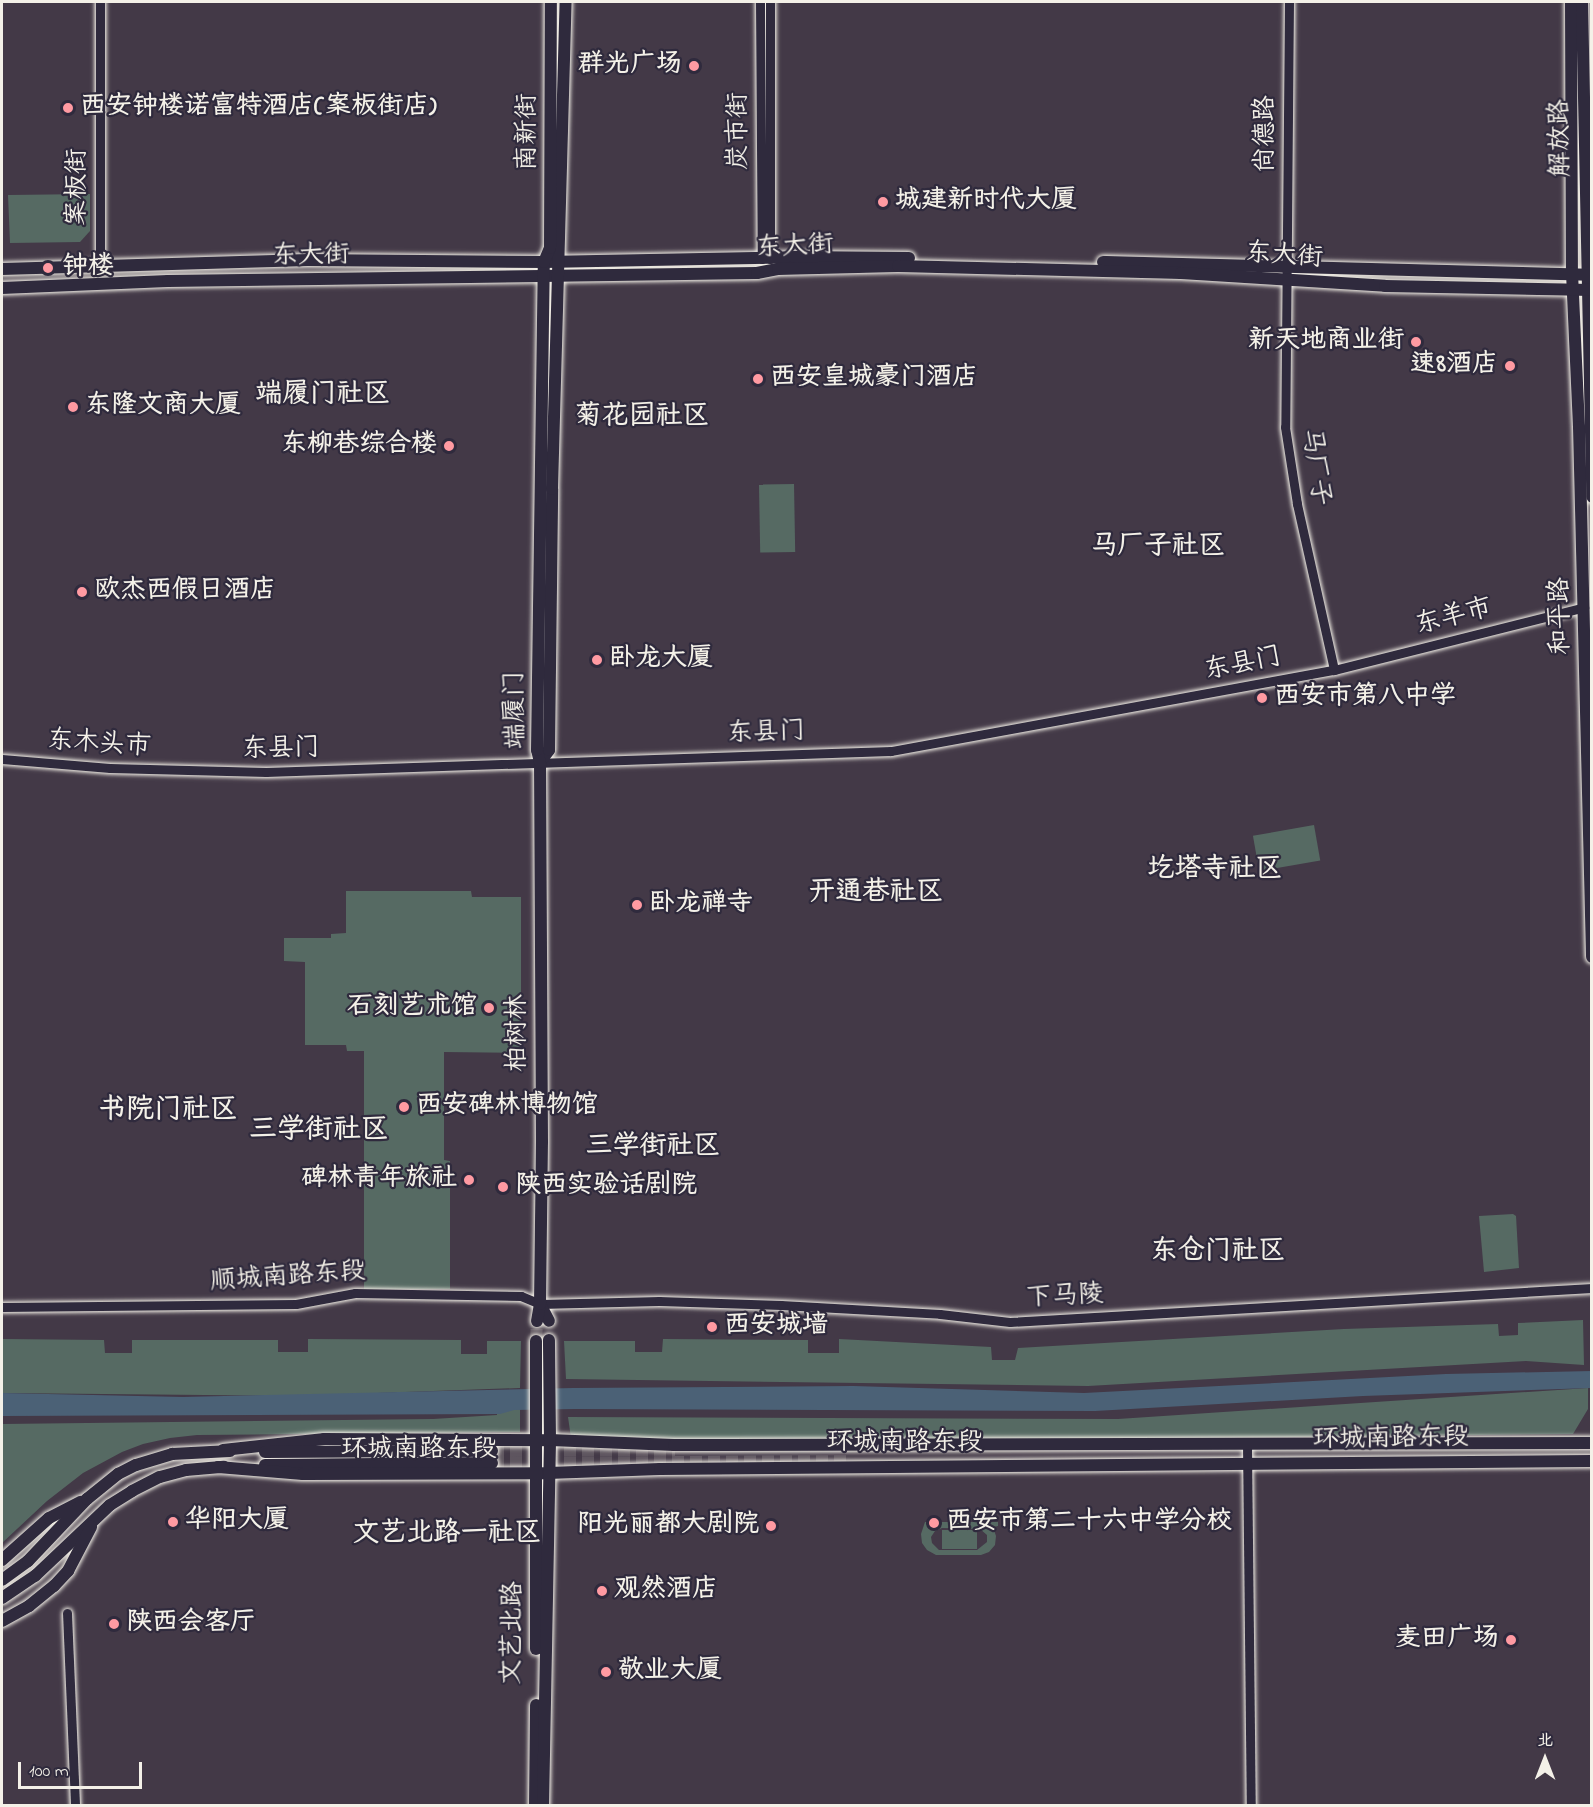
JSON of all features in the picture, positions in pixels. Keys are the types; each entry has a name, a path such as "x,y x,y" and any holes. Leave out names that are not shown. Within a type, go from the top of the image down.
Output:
{"main road":[{"name":"南新街","path":"544,262 550,248 551,2"},
{"name":"南新街","path":"560,261 566,2"},
{"name":"解放路","path":"1571,2 1572,270"},
{"name":"解放路","path":"1582,2 1589,270"},
{"name":"东大街","path":"2,269 100,264 308,260 544,262 911,258 1287,267 1589,270"},
{"name":"端履门","path":"540,762 549,750 552,489 560,261"},
{"name":"端履门","path":"540,762 537,750 544,262"},
{"name":"东大街","path":"2,288 168,281 559,278 757,273 778,269 898,266 1181,273 1385,286 1589,291"},
{"name":"和平路","path":"1572,270 1584,607 1592,957"},
{"path":"1589,270 1592,497"},
{"path":"1573,304 1589,304"},
{"name":"柏树林","path":"540,762 540,1304 543,1321"},
{"path":"543,1341 550,1367 543,1425 537,1367 543,1341"},
{"name":"文艺北路","path":"535,1806 542,1473 550,1440 543,1425"},
{"name":"文艺北路","path":"543,1425 537,1440 542,1473 543,1806"},
{"name":"环城南路东段","path":"223,1450 324,1439 550,1440 674,1445 1592,1443"},
{"name":"环城南路东段","path":"2,1580 46,1545 87,1499 118,1474 154,1458 190,1451 223,1450 492,1457 219,1467 186,1470 160,1477 110,1505 35,1576 2,1598"},
{"name":"环城南路东段","path":"219,1467 303,1474 542,1473 660,1469 1592,1461"},
{"path":"2,1560 49,1518 87,1499"},
{"path":"2,1621 41,1597 68,1571 95,1518"}],"street":[{"name":"案板街","path":"100,2 100,264"},
{"name":"炭市街","path":"760,2 766,259"},
{"name":"炭市街","path":"766,259 770,2"},
{"name":"尚德路","path":"1287,267 1289,2"},
{"name":"马厂子","path":"1287,267 1285,427 1297,504 1334,670"},
{"name":"东羊市","path":"1334,670 1584,607"},
{"name":"东县门","path":"193,771 374,770 903,750 1334,670"},
{"name":"东木头市","path":"2,759 193,771"},
{"name":"下马陵","path":"540,1304 659,1301 770,1305 940,1314 1010,1322 1592,1288"},
{"name":"顺城南路东段","path":"2,1307 296,1304 355,1293 521,1296 540,1304"},
{"path":"1247,1444 1251,1806"},
{"path":"67,1613 75,1806"}],"green space":[{"path":"90,194 90,231 80,242 10,243 8,195"},
{"path":"794,484 795,552 760,553 759,485"},
{"path":"1314,825 1320,860 1259,871 1253,836"},
{"name":"西安碑林博物馆","path":"346,891 471,891 472,897 521,897 521,1053 444,1052 444,1160 450,1161 450,1289 364,1289 364,1051 347,1051 346,1045 305,1045 305,962 284,961 284,938 331,938 331,934 346,933"},
{"path":"1513,1214 1516,1216 1519,1268 1484,1272 1479,1216"},
{"path":"1583,1320 1584,1365 1526,1361 1088,1386 566,1379 564,1341 635,1341 635,1352 662,1352 663,1339 808,1340 808,1353 839,1353 839,1339 991,1347 992,1360 1015,1360 1018,1348 1344,1329 1498,1324 1499,1336 1518,1335 1518,1323"},
{"path":"2,1339 104,1340 105,1353 132,1353 132,1340 278,1340 278,1352 308,1352 308,1339 461,1340 461,1354 487,1354 487,1341 521,1341 520,1388 293,1396 2,1393"},
{"path":"1588,1388 1588,1409 1573,1434 572,1445 568,1417 1118,1419"},
{"path":"520,1407 520,1432 197,1435 143,1444 122,1452 83,1473 47,1501 2,1543 2,1424 433,1419 497,1415 497,1410"},
{"path":"925,1522 998,1522 998,1526 993,1527 996,1536 995,1545 989,1552 981,1555 936,1555 927,1550 922,1543 921,1534","holes":["942,1528 980,1529 987,1535 987,1542 977,1550 939,1550 932,1543 931,1537 935,1531"]},
{"path":"942,1530 977,1530 977,1549 942,1549"}],"water":[{"path":"1592,1371 1591,1388 1363,1396 1095,1411 575,1409 514,1410 500,1414 2,1416 2,1393 183,1397 573,1388 853,1386 1084,1393 1446,1374"}],"tunnel":[{"path":"536,1341 537,1321"},
{"path":"492,1451 675,1450"},
{"path":"492,1463 847,1461"}],"place":[{"name":"群光广场","path":"694,66"},
{"name":"西安钟楼诺富特酒店(案板街店)","path":"68,108"},
{"name":"城建新时代大厦","path":"883,202"},
{"name":"钟楼","path":"48,268"},
{"name":"新天地商业街","path":"1416,342"},
{"name":"速8酒店","path":"1510,366"},
{"name":"西安皇城豪门酒店","path":"758,379"},
{"name":"东隆文商大厦","path":"73,407"},
{"name":"东柳巷综合楼","path":"449,446"},
{"name":"欧杰西假日酒店","path":"82,592"},
{"name":"卧龙大厦","path":"597,660"},
{"name":"西安市第八中学","path":"1262,698"},
{"name":"卧龙禅寺","path":"637,905"},
{"name":"石刻艺术馆","path":"489,1008"},
{"name":"西安碑林博物馆","path":"404,1107"},
{"name":"碑林青年旅社","path":"469,1180"},
{"name":"陕西实验话剧院","path":"503,1187"},
{"name":"西安城墙","path":"712,1327"},
{"name":"华阳大厦","path":"173,1522"},
{"name":"西安市第二十六中学分校","path":"934,1523"},
{"name":"阳光丽都大剧院","path":"771,1526"},
{"name":"观然酒店","path":"602,1591"},
{"name":"陕西会客厅","path":"114,1624"},
{"name":"麦田广场","path":"1511,1640"},
{"name":"敬业大厦","path":"606,1672"}],"district":[{"name":"端履门社区","path":"323,395"},
{"name":"菊花园社区","path":"642,417"},
{"name":"马厂子社区","path":"1158,547"},
{"name":"圪塔寺社区","path":"1215,870"},
{"name":"开通巷社区","path":"876,893"},
{"name":"书院门社区","path":"168,1111"},
{"name":"三学街社区","path":"319,1131"},
{"name":"三学街社区","path":"653,1147"},
{"name":"东仓门社区","path":"1218,1252"},
{"name":"文艺北路一社区","path":"447,1534"}]}
